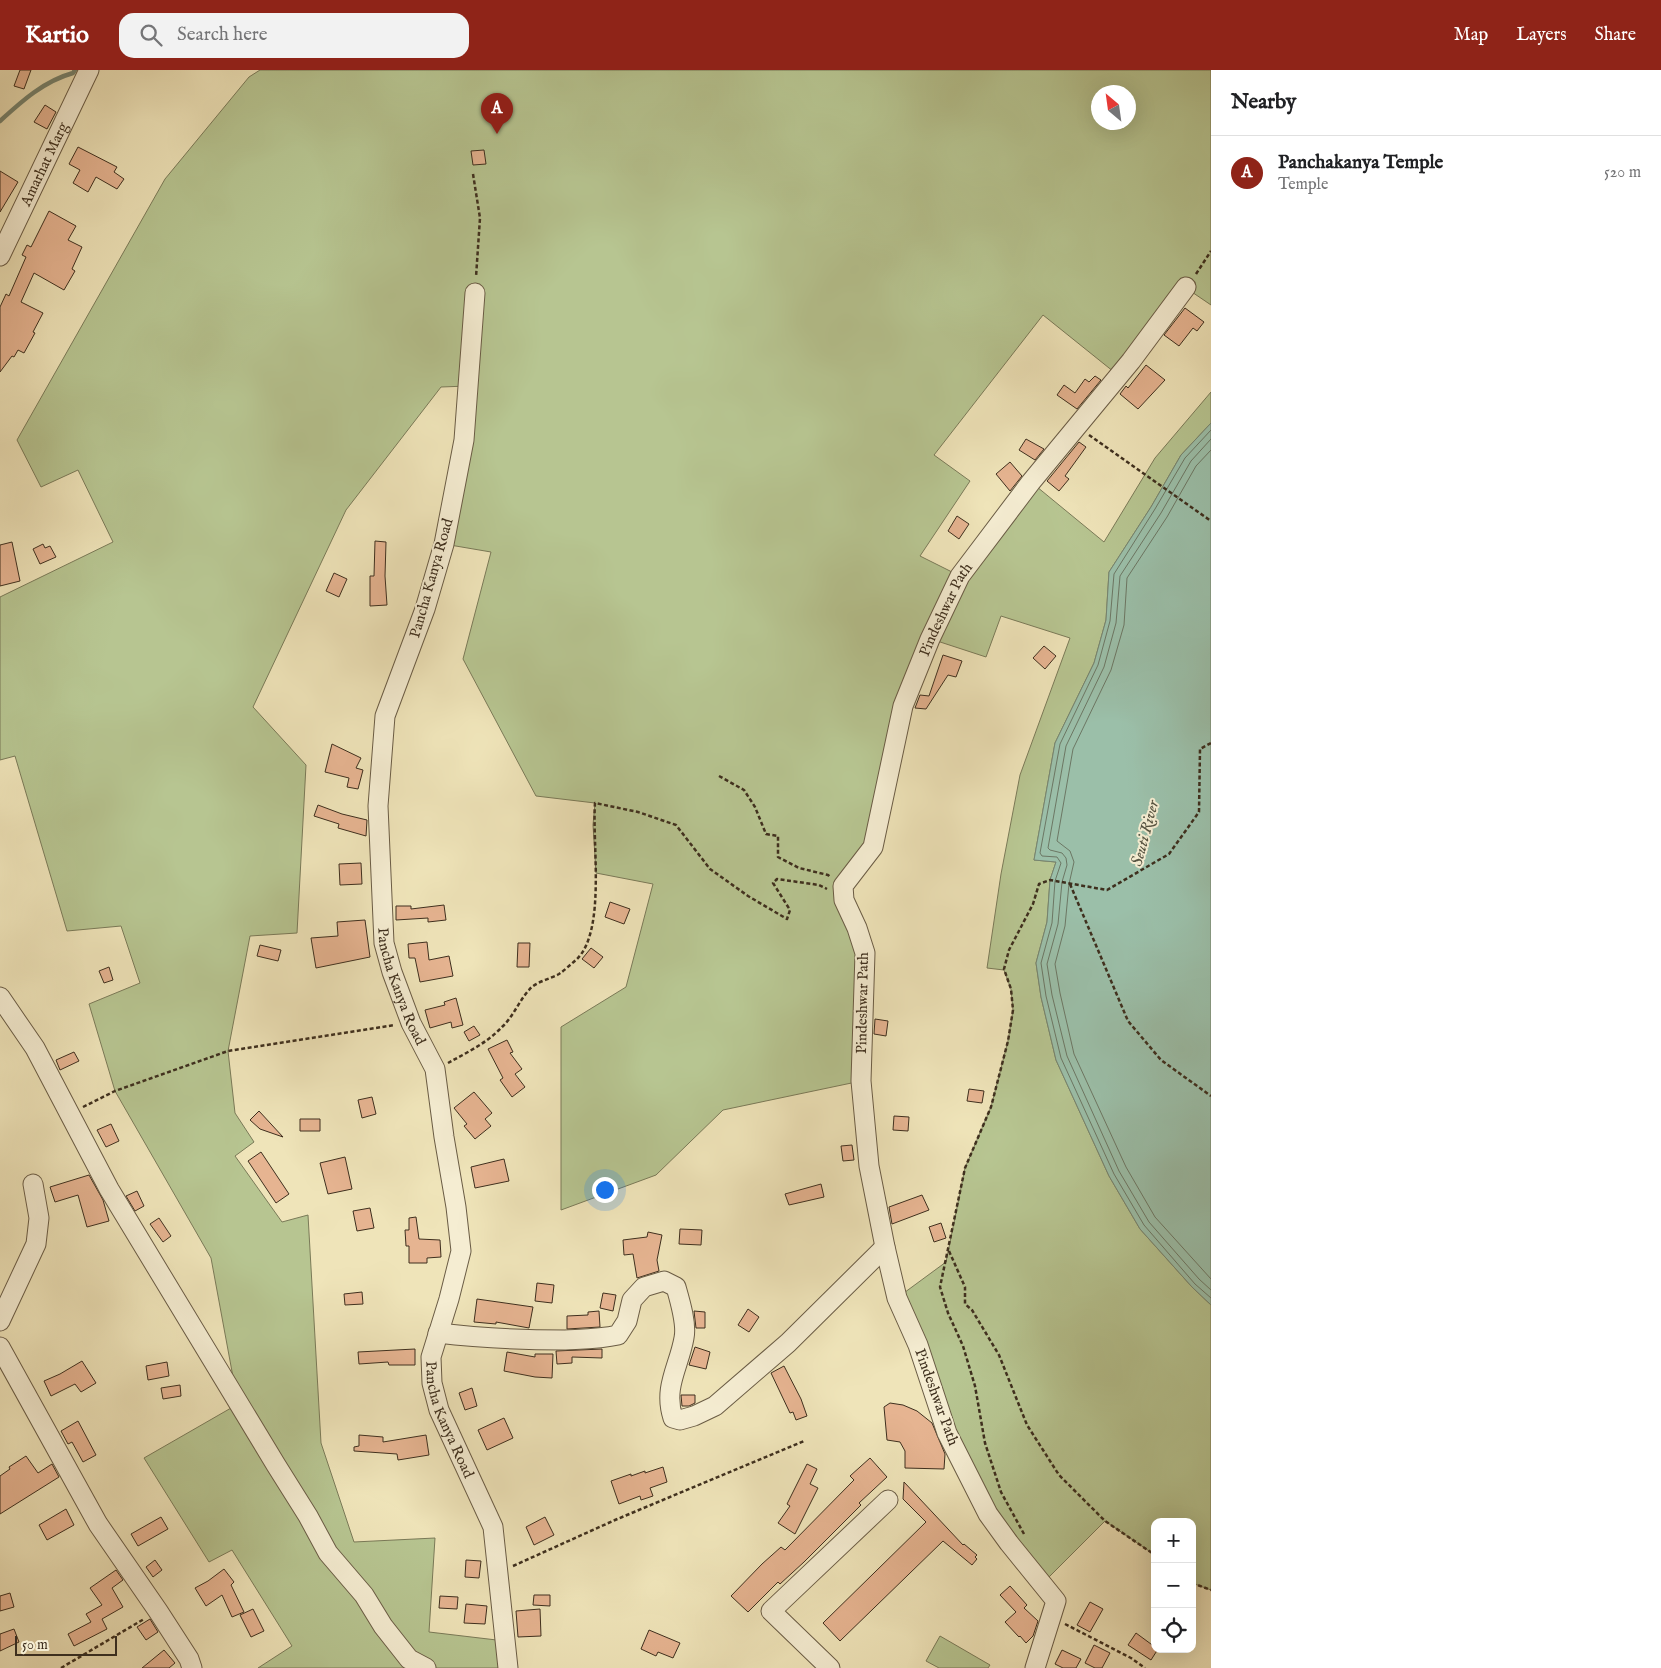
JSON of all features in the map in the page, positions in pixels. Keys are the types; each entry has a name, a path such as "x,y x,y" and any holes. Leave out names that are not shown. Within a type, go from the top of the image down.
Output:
{"street":[{"name":"Amarhat Marg","path":"0,256 89,70"},
{"name":"Pindeshwar Path","path":"1034,1668 1052,1618 1056,1601 1009,1544 988,1514 947,1433 918,1345 897,1298 869,1166 860,1082 865,1005 865,953 844,893 873,847 903,706 930,639 960,576 1031,482 1131,361 1186,288"},
{"name":"Pancha Kanya Road","path":"475,293 464,440 444,544 425,609 385,716 378,806 384,943 392,972 411,1023 436,1069 461,1251 431,1357 432,1383 439,1410 493,1528 508,1668"},
{"path":"0,997 35,1048 109,1190 308,1516 328,1553 364,1595 383,1626 409,1659 426,1668"},
{"path":"0,1321 36,1244 39,1218 33,1184"},
{"path":"438,1334 539,1340 602,1339 618,1335 627,1321 632,1300 644,1287 664,1280 676,1287 681,1305 685,1336 670,1386 669,1405 673,1418 680,1420 715,1406 788,1343 885,1247"},
{"path":"0,1347 98,1524 158,1611 189,1659 192,1668"},
{"path":"830,1668 771,1612 888,1500"}],"path":[{"path":"473,174 480,218 475,293"},
{"path":"1186,288 1211,251"},
{"path":"1077,426 1211,521"},
{"path":"1025,1536 1002,1492 985,1443 975,1386 963,1346 948,1313 940,1287 965,1168 991,1107 1008,1041 1013,1010 1011,989 1004,969 1009,950 1033,904 1039,884 1050,880 1107,890 1169,854 1199,812 1200,749 1211,743"},
{"path":"719,776 744,790 756,807 766,834 778,836 778,857 799,868 828,876 844,893"},
{"path":"436,1069 477,1047 502,1027 530,988 560,973 578,958 588,939 594,918 596,873 593,825 595,803 638,812 676,825 710,870 748,896 787,919 790,910 773,884 777,879 819,885 844,893"},
{"path":"1070,884 1128,1021 1161,1060 1211,1096"},
{"path":"70,1114 115,1091 228,1051 411,1023"},
{"path":"949,1249 966,1287 965,1304 972,1310 999,1356 1027,1425 1059,1474 1105,1521 1151,1553"},
{"path":"498,1572 615,1520 804,1441"},
{"path":"1196,1584 1211,1590"},
{"path":"61,1668 158,1611"},
{"path":"1052,1618 1131,1658 1145,1668"}],"shaded area":[{"path":"260,70 1211,70 1211,305 1186,288 1119,376 1043,315 934,455 970,481 920,556 960,576 1031,482 1104,542 1155,458 1211,392 1211,423 1181,455 1151,507 1109,572 1106,620 1094,663 1055,743 1034,860 1056,862 1050,880 1047,922 1036,963 1041,997 1056,1060 1109,1176 1140,1229 1192,1287 1211,1305 1211,1590 1196,1584 1196,1518 1151,1518 1151,1552 1105,1521 1049,1577 1045,1588 988,1514 897,1298 946,1262 965,1168 991,1107 1008,1041 1013,1010 1011,989 1004,970 987,968 1001,874 1020,775 1070,638 1001,616 986,657 931,639 873,847 843,886 857,928 861,1081 723,1110 656,1175 561,1210 561,1027 626,987 653,884 596,873 593,825 595,803 536,796 463,659 491,552 444,544 468,386 441,387 346,510 253,707 306,765 297,933 250,936 228,1051 235,1113 254,1142 235,1156 282,1222 308,1215 321,1443 354,1542 435,1538 429,1632 505,1641 508,1668 258,1668 292,1646 232,1550 209,1562 144,1458 238,1404 211,1258 115,1091 89,1004 140,983 121,926 67,931 15,756 0,760 0,597 113,542 78,470 41,487 17,440 165,179 249,77"},
{"path":"940,1636 990,1665 988,1668 939,1668 926,1661"}],"water":[{"name":"Seuti River","path":"1211,423 1211,1305 1192,1287 1140,1229 1109,1176 1056,1060 1041,997 1036,963 1047,922 1050,880 1056,862 1034,860 1055,743 1094,663 1106,620 1109,572 1151,507 1181,455"}],"building":[{"path":"20,70 31,70 24,89 14,86"},
{"path":"45,105 56,112 47,129 34,122"},
{"path":"78,147 117,167 114,172 124,179 117,189 96,177 88,192 73,183 80,170 69,164"},
{"path":"484,150 486,164 473,165 471,151"},
{"path":"0,171 18,182 0,212"},
{"path":"49,211 76,226 68,240 82,247 72,269 75,271 64,290 34,273 21,302 43,313 24,353 18,350 0,372 0,307 6,294 9,296 26,257 22,255 27,245 31,247"},
{"path":"1185,308 1204,322 1197,331 1193,328 1179,346 1164,335"},
{"path":"1146,365 1165,380 1138,409 1120,394 1126,386 1128,388"},
{"path":"1095,376 1101,380 1077,409 1057,395 1064,385 1075,393 1085,379 1089,382"},
{"path":"1026,439 1044,449 1035,460 1019,450"},
{"path":"1079,442 1086,447 1065,476 1069,479 1059,491 1047,481"},
{"path":"1010,462 1022,476 1010,491 996,474"},
{"path":"957,516 969,524 959,539 948,531"},
{"path":"375,541 386,542 385,576 387,605 370,606 370,576 374,576"},
{"path":"12,542 20,581 0,586 0,545"},
{"path":"43,544 45,548 50,546 56,557 40,564 33,549"},
{"path":"334,573 347,579 339,597 326,591"},
{"path":"1044,646 1056,656 1045,669 1033,658"},
{"path":"943,655 962,661 956,677 948,675 926,709 915,708 920,695 929,696"},
{"path":"332,744 361,758 356,768 363,770 358,789 347,787 349,778 325,772"},
{"path":"318,805 342,814 367,820 366,836 338,828 339,824 314,816"},
{"path":"361,863 362,884 340,885 339,864"},
{"path":"610,902 630,909 624,924 605,917"},
{"path":"444,905 446,920 428,922 428,918 396,920 396,906 411,906 411,909"},
{"path":"365,920 370,957 316,968 311,938 338,936 337,922"},
{"path":"427,942 429,960 449,956 453,976 420,982 415,958 409,958 408,944"},
{"path":"518,943 530,943 529,967 517,967"},
{"path":"260,945 281,950 278,961 257,956"},
{"path":"591,948 603,957 594,968 582,959"},
{"path":"109,967 113,980 104,983 99,971"},
{"path":"456,998 463,1025 452,1028 451,1022 430,1028 425,1010 445,1005 444,1002"},
{"path":"875,1019 888,1021 886,1036 874,1034"},
{"path":"474,1026 480,1035 469,1041 464,1032"},
{"path":"507,1040 513,1052 510,1053 522,1069 515,1074 525,1087 512,1097 500,1080 503,1078 488,1049"},
{"path":"74,1052 79,1061 60,1070 56,1060"},
{"path":"969,1089 984,1091 982,1103 967,1101"},
{"path":"474,1092 492,1113 485,1119 491,1126 475,1139 464,1126 467,1124 454,1108"},
{"path":"372,1097 376,1114 362,1118 358,1100"},
{"path":"259,1111 283,1137 260,1129 250,1120"},
{"path":"894,1116 909,1117 908,1131 893,1130"},
{"path":"300,1119 320,1119 320,1131 300,1131"},
{"path":"111,1124 119,1141 106,1147 97,1130"},
{"path":"852,1145 854,1160 843,1161 841,1146"},
{"path":"261,1152 289,1194 276,1203 248,1161"},
{"path":"345,1157 352,1189 328,1194 320,1163"},
{"path":"504,1159 509,1181 475,1188 471,1167"},
{"path":"89,1175 103,1200 109,1221 87,1227 78,1195 55,1202 50,1187"},
{"path":"821,1184 824,1197 789,1205 785,1194"},
{"path":"137,1191 144,1206 135,1211 126,1196"},
{"path":"922,1195 929,1210 892,1224 889,1207"},
{"path":"370,1208 374,1228 357,1231 353,1211"},
{"path":"416,1217 419,1239 440,1240 441,1257 427,1258 427,1263 409,1263 409,1246 406,1246 405,1230 409,1230 409,1218"},
{"path":"159,1218 171,1236 163,1242 150,1224"},
{"path":"941,1223 946,1238 934,1242 929,1227"},
{"path":"680,1229 702,1230 701,1245 679,1244"},
{"path":"648,1232 662,1235 657,1260 659,1271 637,1278 633,1254 624,1255 623,1240 647,1237"},
{"path":"537,1283 554,1285 552,1303 535,1301"},
{"path":"362,1292 363,1304 345,1305 344,1294"},
{"path":"603,1293 616,1295 613,1311 600,1308"},
{"path":"477,1299 533,1307 529,1328 496,1322 496,1324 474,1322"},
{"path":"748,1309 759,1317 749,1332 738,1325"},
{"path":"599,1311 600,1327 567,1329 567,1316 588,1315 588,1312"},
{"path":"694,1311 705,1312 705,1328 696,1328"},
{"path":"695,1347 710,1352 706,1369 689,1365"},
{"path":"415,1349 415,1365 389,1365 388,1362 359,1364 358,1352"},
{"path":"602,1349 602,1358 572,1357 572,1363 557,1364 556,1351"},
{"path":"507,1352 535,1357 535,1354 553,1354 552,1378 504,1371"},
{"path":"82,1361 96,1383 81,1392 75,1384 51,1396 44,1381"},
{"path":"167,1362 169,1376 148,1380 146,1366"},
{"path":"784,1366 801,1399 807,1416 796,1420 793,1412 790,1413 771,1373"},
{"path":"180,1385 181,1396 163,1399 161,1388"},
{"path":"472,1388 477,1406 465,1410 459,1393"},
{"path":"681,1395 695,1395 695,1403 689,1406 682,1406"},
{"path":"890,1403 903,1405 917,1411 932,1423 945,1454 944,1469 905,1468 905,1451 900,1442 887,1440 884,1407"},
{"path":"504,1418 513,1438 487,1450 478,1430"},
{"path":"78,1421 96,1455 83,1462 72,1442 68,1444 61,1431"},
{"path":"359,1435 383,1437 383,1442 426,1435 429,1455 398,1460 397,1454 354,1451 354,1447 359,1446"},
{"path":"26,1456 38,1473 52,1464 59,1477 0,1514 0,1476 10,1469 9,1467"},
{"path":"870,1458 887,1477 859,1503 861,1505 804,1562 780,1584 778,1582 748,1612 731,1596 781,1547 785,1550 854,1480 850,1476"},
{"path":"807,1464 817,1469 810,1484 818,1488 795,1534 778,1523 790,1506 787,1504"},
{"path":"663,1467 667,1482 650,1488 653,1496 641,1500 640,1496 619,1504 611,1481 631,1474 631,1476 645,1471 645,1473"},
{"path":"904,1482 963,1545 977,1555 975,1557 977,1559 972,1565 943,1541 840,1641 823,1623 926,1522 903,1499"},
{"path":"66,1509 74,1525 47,1540 39,1525"},
{"path":"161,1517 168,1529 138,1546 131,1534"},
{"path":"545,1517 554,1535 534,1545 526,1527"},
{"path":"155,1560 162,1570 153,1577 146,1567"},
{"path":"466,1560 481,1561 479,1578 465,1577"},
{"path":"224,1569 234,1582 231,1585 244,1612 232,1617 222,1595 206,1606 195,1588"},
{"path":"116,1570 123,1580 112,1588 123,1607 102,1619 107,1629 74,1646 68,1634 91,1622 86,1614 102,1605 90,1588"},
{"path":"1010,1586 1027,1605 1024,1608 1038,1621 1033,1636 1026,1643 1005,1622 1016,1612 1000,1595"},
{"path":"10,1593 14,1607 0,1611 0,1596"},
{"path":"534,1595 550,1595 550,1606 533,1605"},
{"path":"440,1596 458,1597 457,1609 439,1608"},
{"path":"1090,1602 1103,1609 1090,1632 1077,1625"},
{"path":"466,1604 487,1606 485,1624 464,1623"},
{"path":"253,1609 264,1631 251,1637 240,1615"},
{"path":"540,1609 541,1636 518,1637 516,1611"},
{"path":"150,1619 158,1632 146,1640 137,1627"},
{"path":"14,1629 19,1642 0,1651 0,1634"},
{"path":"649,1630 680,1643 673,1658 658,1652 656,1656 641,1649"},
{"path":"1136,1633 1151,1644 1151,1653 1155,1653 1151,1660 1128,1645"},
{"path":"1094,1645 1110,1653 1102,1668 1095,1668 1085,1663"},
{"path":"164,1650 175,1663 169,1668 142,1668"},
{"path":"1062,1650 1081,1659 1076,1668 1063,1668 1055,1664"}],"waterway":[{"path":"0,121 34,92 52,81 73,73 75,70"}],"place":[{"name":"Panchakanya Temple","path":"497,134"}]}
